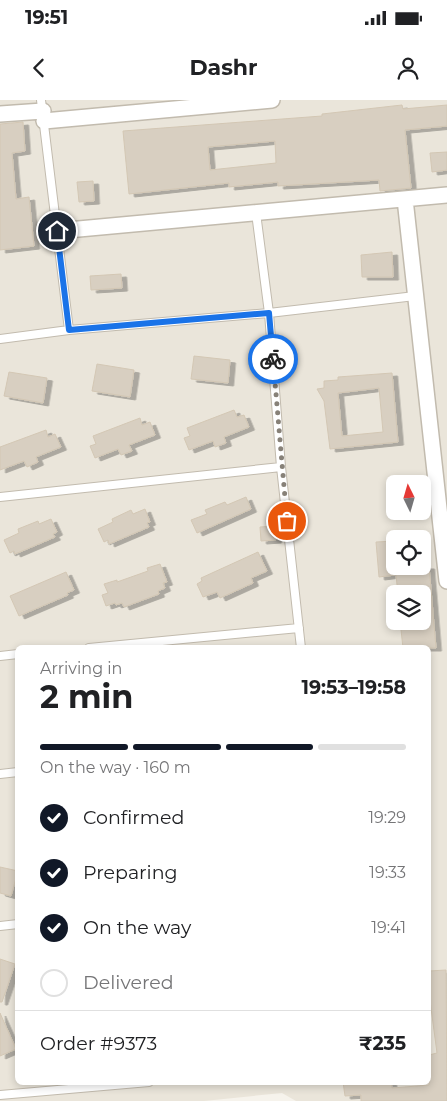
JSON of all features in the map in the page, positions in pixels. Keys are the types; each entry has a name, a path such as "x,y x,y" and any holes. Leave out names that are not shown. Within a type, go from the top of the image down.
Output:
{"street":[{"path":"0,114 272,100"},
{"path":"57,231 447,194"},
{"path":"405,198 447,581"}],"lane":[{"path":"43,111 69,330"},
{"path":"256,212 269,313 281,467 301,645"},
{"path":"0,339 69,330 269,313 415,296"},
{"path":"0,497 281,467"},
{"path":"120,645 299,628"},
{"path":"0,656 15,654"},
{"path":"0,774 15,772"},
{"path":"0,926 15,924"},
{"path":"0,1095 115,1085"}],"shaded area":[{"path":"0,100 447,100 447,1101 296,1101 282,1093 204,1101 0,1101"}],"building":[{"path":"402,105 403,109 447,105 447,126 405,130 411,188 380,191 379,180 278,186 278,182 229,187 229,183 129,194 123,131 322,116 322,114","holes":["275,141 276,163 210,170 208,147"]},
{"path":"23,122 25,151 12,153 16,199 29,197 34,246 0,250 0,124"},
{"path":"447,152 447,170 432,172 430,153"},
{"path":"93,181 94,201 79,202 77,182"},
{"path":"392,252 393,277 362,277 361,255"},
{"path":"121,274 122,288 91,290 90,276"},
{"path":"194,356 230,360 228,383 191,379"},
{"path":"97,364 134,370 130,397 92,391"},
{"path":"9,372 47,378 43,403 4,396"},
{"path":"392,373 398,442 330,449 324,401 317,389 324,388 324,381 338,380 338,377","holes":["379,388 383,432 342,436 338,393"]},
{"path":"234,410 237,417 244,415 249,427 224,437 226,443 215,447 213,441 189,450 184,438 190,436 187,428"},
{"path":"140,418 142,425 150,422 155,435 129,445 132,451 121,455 118,449 95,458 90,446 96,444 93,436"},
{"path":"46,430 48,437 55,434 61,447 36,457 38,462 27,467 24,461 0,470 0,447"},
{"path":"246,497 251,509 197,533 191,520 207,514 205,510 225,502 227,505"},
{"path":"145,509 150,522 147,523 149,527 109,544 108,540 104,542 98,529 113,522 112,519 131,510 133,514"},
{"path":"51,519 57,532 53,534 55,537 15,554 14,551 10,553 4,540 19,533 18,529 38,521 39,524"},
{"path":"275,526 276,540 261,541 260,527"},
{"path":"386,541 386,575 395,575 379,577 376,542"},
{"path":"258,552 267,571 251,578 253,583 220,598 217,592 203,597 197,584 202,581 201,578"},
{"path":"160,564 167,582 163,583 165,588 158,591 159,594 124,607 122,603 106,606 102,595 108,593 104,584 117,580 117,582 148,571 147,568"},
{"path":"66,572 74,590 67,593 68,595 19,616 10,596"},
{"path":"396,575 430,575 431,585 397,585"},
{"path":"431,589 436,648 431,648 431,645 403,645 401,630 431,630"},
{"path":"0,867 15,870 15,882 11,896 0,893"},
{"path":"0,959 15,964 2,1002 0,1002"},
{"path":"446,970 447,1101 361,1101 361,1095 345,1096 343,1085 392,1085 392,1088 431,1085 431,1054 437,1053 431,1008 431,971"},
{"path":"0,1013 15,1049 0,1056"}],"way so far":[{"path":"273,359 287,521"}],"route":[{"path":"57,231 69,330 269,313 273,359"}]}
